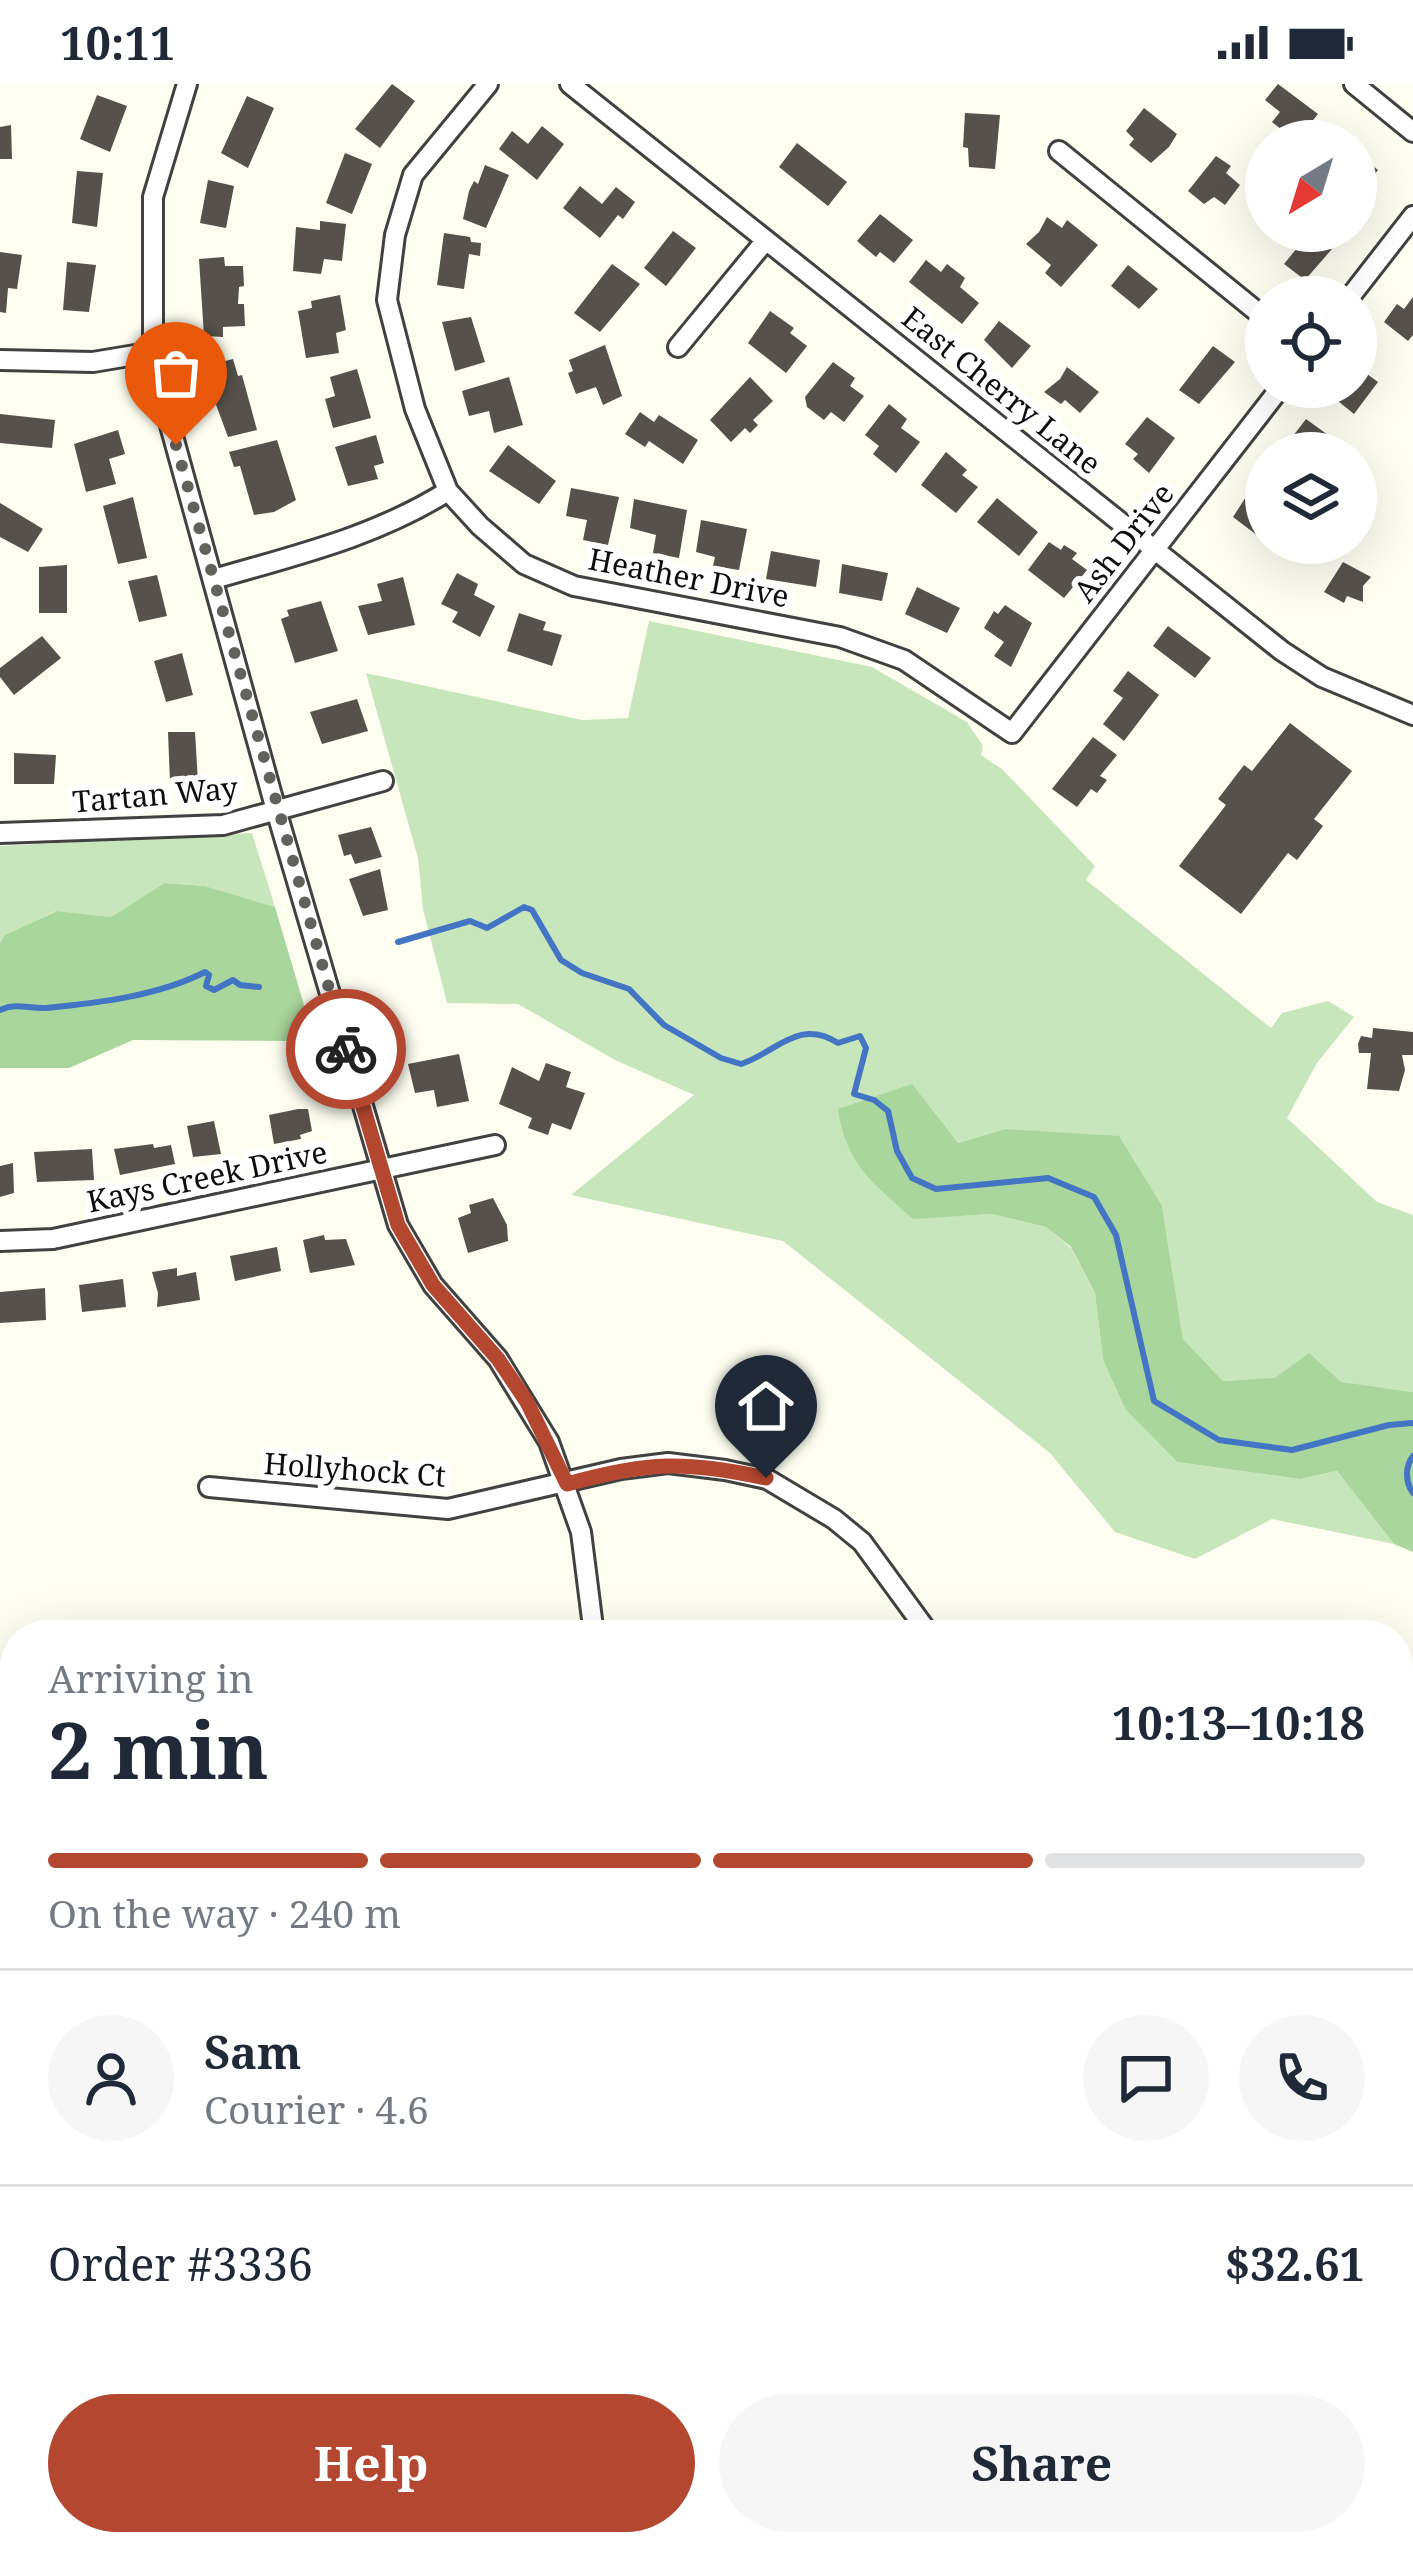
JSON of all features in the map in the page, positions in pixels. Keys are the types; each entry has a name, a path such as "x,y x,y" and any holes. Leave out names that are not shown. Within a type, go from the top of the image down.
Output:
{"street":[{"path":"187,84 153,197 153,352 163,400 276,810 398,1225 433,1285 498,1359 527,1402 567,1484 581,1532 592,1620"},
{"name":"Heather Drive","path":"488,84 413,175 395,235 387,300 416,409 448,491 524,564 574,586 840,637 904,660 1012,733"},
{"name":"East Cherry Lane","path":"570,84 1155,550 1322,677 1413,715"},
{"path":"1354,84 1413,132"},
{"path":"1060,151 1245,302"},
{"path":"1366,276 1413,216"},
{"path":"678,346 766,240"},
{"path":"0,360 93,362 153,352"},
{"name":"Ash Drive","path":"1012,733 1265,408"},
{"path":"214,579 408,517 448,491"},
{"name":"Tartan Way","path":"0,833 223,825 383,781"},
{"name":"Kays Creek Drive","path":"0,1241 53,1239 495,1145"},
{"name":"Hollyhock Ct","path":"208,1487 448,1509 621,1469 668,1463 766,1478 834,1519 862,1542 919,1620"}],"green space":[{"path":"649,621 872,667 967,722 983,746 981,755 1002,769 1095,866 1086,880 1271,1028 1282,1013 1328,1001 1354,1017 1317,1063 1287,1118 1377,1202 1413,1215 1413,1392 1318,1382 1223,1381 1183,1339 1162,1206 1005,1129 958,1143 911,1085 838,1110 913,1218 992,1214 1046,1227 1071,1248 1095,1293 1103,1360 1125,1409 1177,1462 1300,1479 1337,1471 1394,1544 1272,1519 1195,1559 1115,1532 1050,1453 783,1241 571,1195 694,1095 615,1060 518,1004 447,1003 423,909 418,858 366,673 582,720 628,718"},
{"path":"252,833 275,907 205,886 166,883 111,917 56,911 6,935 0,943 0,846"},
{"path":"165,883 205,886 275,907 312,1032 295,1041 133,1040 69,1068 0,1068 0,943 5,935 57,911 111,917"},
{"path":"912,1084 958,1143 1005,1129 1119,1136 1162,1206 1183,1339 1223,1381 1275,1378 1309,1353 1341,1382 1413,1392 1413,1552 1394,1544 1337,1471 1300,1479 1177,1462 1125,1409 1103,1360 1095,1293 1071,1247 1046,1227 992,1214 913,1219 886,1194 847,1145 838,1109"}],"building":[{"path":"392,84 415,101 380,148 355,129"},
{"path":"1278,84 1318,114 1313,120 1274,120 1280,112 1265,100"},
{"path":"97,95 127,106 110,152 80,139"},
{"path":"247,96 274,108 248,168 221,153"},
{"path":"1144,108 1177,134 1151,163 1129,145 1134,139 1126,131"},
{"path":"965,113 1000,115 995,169 969,167 968,148 963,147"},
{"path":"11,125 12,159 0,159 0,127"},
{"path":"542,126 564,144 537,180 499,149 512,131 528,144"},
{"path":"797,143 847,182 828,206 779,167"},
{"path":"345,153 372,164 352,214 326,203"},
{"path":"1216,156 1231,166 1226,173 1240,185 1225,205 1214,197 1204,204 1188,191"},
{"path":"485,165 509,175 486,228 463,219 469,191 474,181 478,184"},
{"path":"77,171 103,173 97,227 72,223"},
{"path":"208,180 234,186 226,228 200,223"},
{"path":"580,186 602,204 616,187 635,202 600,238 563,208"},
{"path":"880,214 913,240 894,263 880,252 876,257 857,241"},
{"path":"1047,217 1062,228 1067,220 1098,245 1061,287 1045,273 1051,265 1026,244"},
{"path":"320,221 346,224 342,261 324,259 321,274 293,271 296,227 320,230"},
{"path":"673,231 696,248 666,286 644,268"},
{"path":"444,233 481,243 480,256 469,254 464,289 437,285"},
{"path":"0,252 22,255 17,289 8,288 6,313 0,312"},
{"path":"1294,252 1329,252 1308,276 1300,276 1284,264"},
{"path":"224,257 225,266 243,266 244,286 239,287 238,304 244,304 245,326 223,327 223,337 204,336 199,259"},
{"path":"926,260 941,272 947,264 965,278 960,287 979,303 962,324 909,282"},
{"path":"67,262 96,265 89,312 63,310"},
{"path":"612,264 640,284 600,332 574,313"},
{"path":"1128,265 1158,289 1139,309 1111,286"},
{"path":"340,295 346,330 336,333 339,353 306,358 298,311 312,308 311,301"},
{"path":"1413,297 1413,335 1408,341 1384,322 1397,304 1404,309"},
{"path":"770,311 794,328 790,333 807,346 786,373 748,343"},
{"path":"471,317 485,362 455,371 442,322"},
{"path":"999,321 1031,346 1012,368 984,340"},
{"path":"605,345 622,396 603,405 596,387 576,394 568,373 573,371 569,360"},
{"path":"1213,346 1235,362 1199,404 1179,390"},
{"path":"233,359 257,430 228,437 202,367"},
{"path":"833,362 855,378 850,386 864,396 844,422 831,412 824,420 807,407 805,397"},
{"path":"1067,367 1099,392 1080,413 1065,400 1061,404 1044,392"},
{"path":"357,369 371,418 333,428 325,399 335,396 330,377"},
{"path":"509,377 523,425 494,433 489,411 469,416 462,391"},
{"path":"750,377 773,401 753,420 758,425 750,433 745,428 731,442 710,420"},
{"path":"889,404 907,419 901,428 920,442 896,473 873,454 879,446 865,435"},
{"path":"640,412 654,422 659,415 698,440 683,464 649,441 645,447 625,434"},
{"path":"0,414 55,420 52,448 0,443"},
{"path":"1147,417 1175,438 1149,473 1133,459 1138,454 1125,444"},
{"path":"1306,419 1324,432 1296,432"},
{"path":"118,430 125,454 109,459 116,484 86,492 74,444"},
{"path":"376,435 384,463 374,466 378,479 348,486 335,447"},
{"path":"277,440 296,500 274,512 254,515 240,466 234,467 229,452"},
{"path":"508,445 556,481 539,504 489,471"},
{"path":"946,452 967,470 962,475 978,487 956,513 921,485"},
{"path":"571,488 619,497 608,545 583,540 587,520 566,516"},
{"path":"133,497 147,558 118,564 103,506"},
{"path":"997,498 1038,532 1019,556 977,522"},
{"path":"1245,498 1245,526 1233,517"},
{"path":"634,499 687,510 679,558 653,553 656,535 630,528"},
{"path":"0,503 43,529 28,552 0,537"},
{"path":"701,520 747,529 739,570 713,566 715,557 696,552"},
{"path":"1049,542 1077,553 1072,559 1087,570 1064,598 1028,570"},
{"path":"771,551 820,560 816,587 766,579"},
{"path":"842,564 888,573 882,601 839,593"},
{"path":"1342,564 1371,577 1363,586 1363,602 1347,596 1344,603 1324,592"},
{"path":"67,565 67,613 39,613 39,567"},
{"path":"457,573 478,584 474,595 495,606 480,637 452,622 458,612 441,604"},
{"path":"157,575 167,616 139,622 128,581"},
{"path":"403,577 415,625 368,635 358,606 382,601 377,584"},
{"path":"917,587 960,608 947,633 905,614"},
{"path":"321,601 338,651 295,663 281,619 289,616 287,610"},
{"path":"1005,605 1032,623 1011,667 994,656 1004,642 984,628 994,611 998,614"},
{"path":"519,613 546,622 543,630 562,635 552,666 507,651"},
{"path":"1168,626 1211,658 1195,678 1153,646"},
{"path":"42,636 61,658 14,695 0,677 0,668"},
{"path":"182,653 193,695 166,702 154,661"},
{"path":"1128,671 1159,695 1124,741 1103,724 1123,698 1113,691"},
{"path":"357,699 368,731 322,744 310,712"},
{"path":"1290,723 1352,771 1314,819 1323,826 1297,860 1288,853 1241,914 1179,866 1226,805 1218,799 1244,765 1252,771"},
{"path":"168,732 195,732 198,782 170,782"},
{"path":"1093,737 1117,755 1100,776 1107,780 1097,793 1091,789 1077,807 1052,789"},
{"path":"14,753 56,755 54,784 14,784"},
{"path":"371,827 382,857 355,864 351,854 344,856 338,835"},
{"path":"380,869 388,910 363,916 349,879"},
{"path":"1373,1028 1413,1032 1413,1055 1402,1055 1405,1070 1399,1091 1367,1089 1371,1053 1359,1053 1358,1044 1361,1036 1372,1038"},
{"path":"459,1054 469,1101 437,1107 434,1090 415,1093 408,1064"},
{"path":"546,1063 571,1072 566,1087 585,1093 571,1130 552,1123 548,1135 528,1128 532,1118 499,1104 512,1067 539,1081"},
{"path":"308,1109 312,1131 300,1135 301,1139 274,1144 269,1115"},
{"path":"214,1121 221,1154 193,1157 187,1126"},
{"path":"153,1144 154,1148 171,1145 175,1164 120,1175 114,1149"},
{"path":"92,1149 94,1180 37,1182 34,1152"},
{"path":"13,1163 14,1193 0,1197 0,1166"},
{"path":"493,1198 507,1225 508,1241 468,1253 458,1218 471,1213 469,1205"},
{"path":"324,1235 325,1240 346,1239 355,1265 310,1273 303,1240"},
{"path":"277,1247 281,1271 235,1281 230,1256"},
{"path":"177,1268 177,1276 196,1272 200,1300 157,1307 152,1272"},
{"path":"123,1279 126,1307 82,1312 79,1285"},
{"path":"45,1288 46,1320 0,1323 0,1292"}],"waterway":[{"path":"398,942 470,921 487,928 524,907 532,910 561,960 582,973 629,989 664,1025 721,1058 741,1064 799,1035 824,1036 838,1043 860,1036 866,1048 854,1094 888,1111 897,1151 912,1178 936,1189 1048,1178 1094,1197 1116,1235 1154,1401 1219,1440 1292,1450 1413,1423"},
{"path":"0,1010 127,997 205,972 209,975 206,986 214,990 233,980 259,987"},
{"path":"1413,1456 1407,1474 1413,1493"}],"way so far":[{"path":"176,445 346,1049"}],"route":[{"path":"346,1049 398,1225 433,1285 498,1359 527,1402 567,1484 621,1469 668,1463 766,1478"}]}
